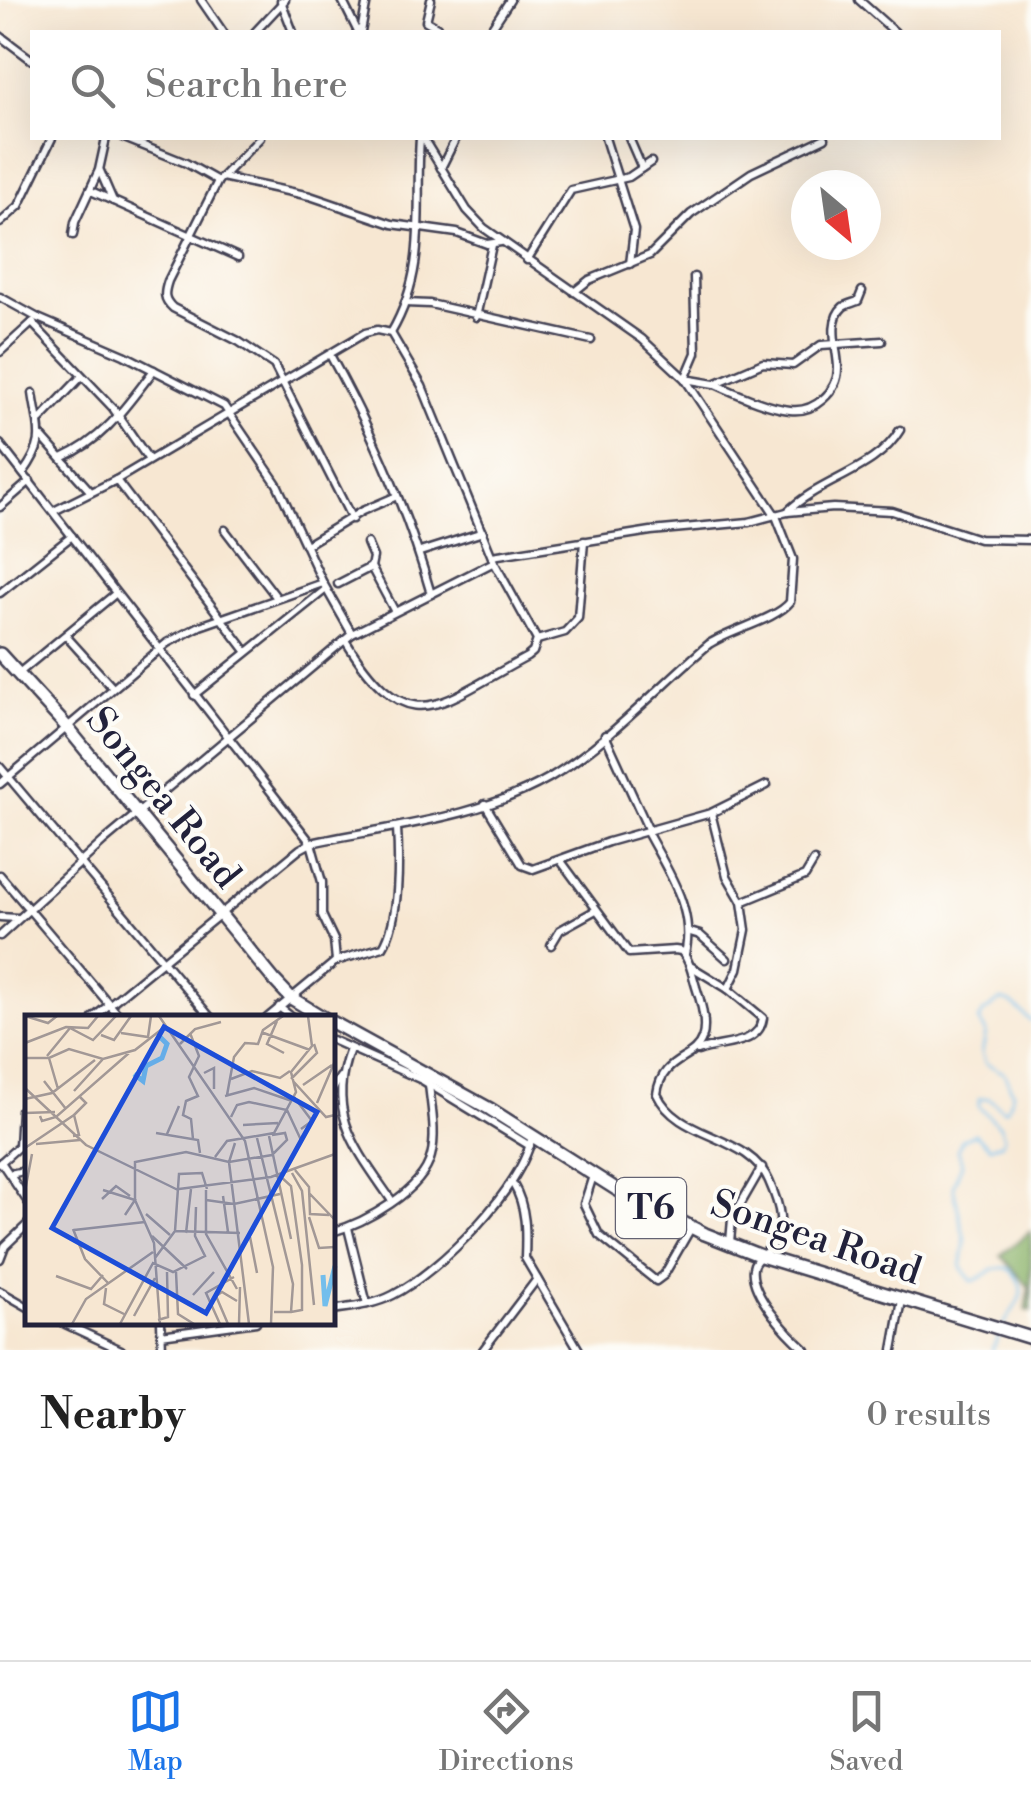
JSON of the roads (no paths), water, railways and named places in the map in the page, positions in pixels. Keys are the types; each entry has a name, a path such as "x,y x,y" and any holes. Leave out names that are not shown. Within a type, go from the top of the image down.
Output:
{"highway":[{"name":"Songea Road","path":"0,654 66,726 218,914 292,998 319,1015"},
{"name":"Songea Road","path":"335,1024 532,1140 692,1228 761,1256 1031,1338"}],"street":[{"path":"201,0 222,30"},
{"path":"342,0 359,30"},
{"path":"360,30 368,0"},
{"path":"430,0 426,21 438,30"},
{"path":"490,30 510,0"},
{"path":"858,0 893,30"},
{"path":"256,30 282,1 292,30"},
{"path":"0,36 30,58"},
{"path":"0,224 19,206 51,140"},
{"path":"73,235 100,170 106,140"},
{"path":"96,1015 278,864 311,843 397,828 485,804 546,779 605,735 709,644 726,632 786,608 790,602 793,558 776,516 685,379 642,339 526,260 496,243 381,221 310,196 220,179 129,140"},
{"path":"258,140 220,179 168,281 166,302 274,365 352,518"},
{"path":"391,332 405,303 420,228 421,140"},
{"path":"422,140 468,210 496,243"},
{"path":"441,169 455,140"},
{"path":"607,140 634,230 630,265"},
{"path":"630,140 642,168"},
{"path":"574,292 599,275 650,255 675,227 709,199 821,140"},
{"path":"526,260 571,190 629,177 652,162"},
{"path":"100,170 116,204"},
{"path":"91,191 238,258"},
{"path":"476,317 496,243"},
{"path":"685,379 696,353 694,277"},
{"path":"685,379 714,384 788,410 823,400 835,385 838,365 834,344 842,309 855,303 862,292"},
{"path":"0,297 35,320 218,401 230,413 277,484 348,637 386,694 418,708 443,701 526,657 538,640"},
{"path":"405,303 430,304 592,340"},
{"path":"0,352 35,320"},
{"path":"35,320 120,416 150,460"},
{"path":"54,511 116,480 365,334 377,330 391,332"},
{"path":"391,332 422,386 493,559 538,640"},
{"path":"714,384 764,363 792,365 813,348 882,341"},
{"path":"330,355 365,420 398,495 420,552 430,594"},
{"path":"62,458 91,443 120,416 154,370"},
{"path":"39,421 82,377"},
{"path":"23,473 42,437 33,393"},
{"path":"787,512 808,492 885,450 900,430"},
{"path":"42,437 91,492"},
{"path":"0,444 311,843 322,882 322,915 334,940 336,962"},
{"path":"116,480 246,651"},
{"path":"0,506 30,481"},
{"path":"306,544 398,495"},
{"path":"0,936 80,862 348,637 493,559 584,542 833,508 892,511 968,538 1031,540"},
{"path":"225,530 277,598"},
{"path":"420,552 482,532"},
{"path":"0,593 72,536"},
{"path":"367,542 373,557 371,567 394,610"},
{"path":"538,640 565,632 578,618 584,542"},
{"path":"338,584 371,567"},
{"path":"0,784 112,687 187,632 277,598 324,586"},
{"path":"194,696 324,586"},
{"path":"18,674 115,594"},
{"path":"66,635 112,687"},
{"path":"605,735 684,906 690,932 685,954 705,1022 704,1035 692,1054"},
{"path":"0,767 208,1015"},
{"path":"485,804 526,868 561,862 608,842 711,813 766,785"},
{"path":"711,813 727,876 742,902 746,940 728,989"},
{"path":"271,1015 336,962 382,948 387,940 397,878 397,828"},
{"path":"561,862 630,953 675,950 685,954"},
{"path":"742,902 805,876 814,862"},
{"path":"0,875 119,1015"},
{"path":"551,945 560,930 596,910"},
{"path":"0,916 18,918"},
{"path":"690,932 697,933 727,959"},
{"path":"689,966 759,1013 763,1018 761,1028 745,1040 724,1043 675,1062 664,1073 657,1090 663,1105 762,1167 782,1220 778,1234 752,1268 753,1276 766,1304 806,1350"},
{"path":"279,1008 289,1015"},
{"path":"335,1042 428,1078 431,1158 420,1177 392,1201 371,1217 335,1231"},
{"path":"335,1085 350,1049"},
{"path":"342,1072 341,1110 347,1132 392,1201"},
{"path":"25,1104 21,1110 19,1146 1,1162 25,1197"},
{"path":"335,1309 392,1296 426,1272 513,1184 532,1140"},
{"path":"730,1244 732,1220 762,1167"},
{"path":"10,1174 25,1171"},
{"path":"594,1174 584,1204 599,1235 653,1280 661,1280 692,1228"},
{"path":"513,1184 525,1218 528,1244 524,1255 579,1350"},
{"path":"0,1259 6,1246 25,1227"},
{"path":"348,1228 367,1304"},
{"path":"483,1350 537,1279"},
{"path":"0,1290 25,1305"},
{"path":"893,1350 902,1300"},
{"path":"67,1325 121,1350"},
{"path":"161,1325 162,1350"},
{"path":"161,1334 232,1325"}],"waterway":[{"path":"1003,1327 1018,1302 1019,1282 1006,1268 972,1281 961,1268 965,1241 953,1186 962,1164 958,1150 962,1139 975,1134 990,1147 1002,1143 1004,1137 1000,1126 979,1107 979,1099 989,1098 1003,1110 1013,1093 1004,1073 985,1063 982,1053 986,1032 979,1021 983,1013 1001,1000 1011,1003 1031,1021"},
{"path":"992,1350 1000,1334"}]}
